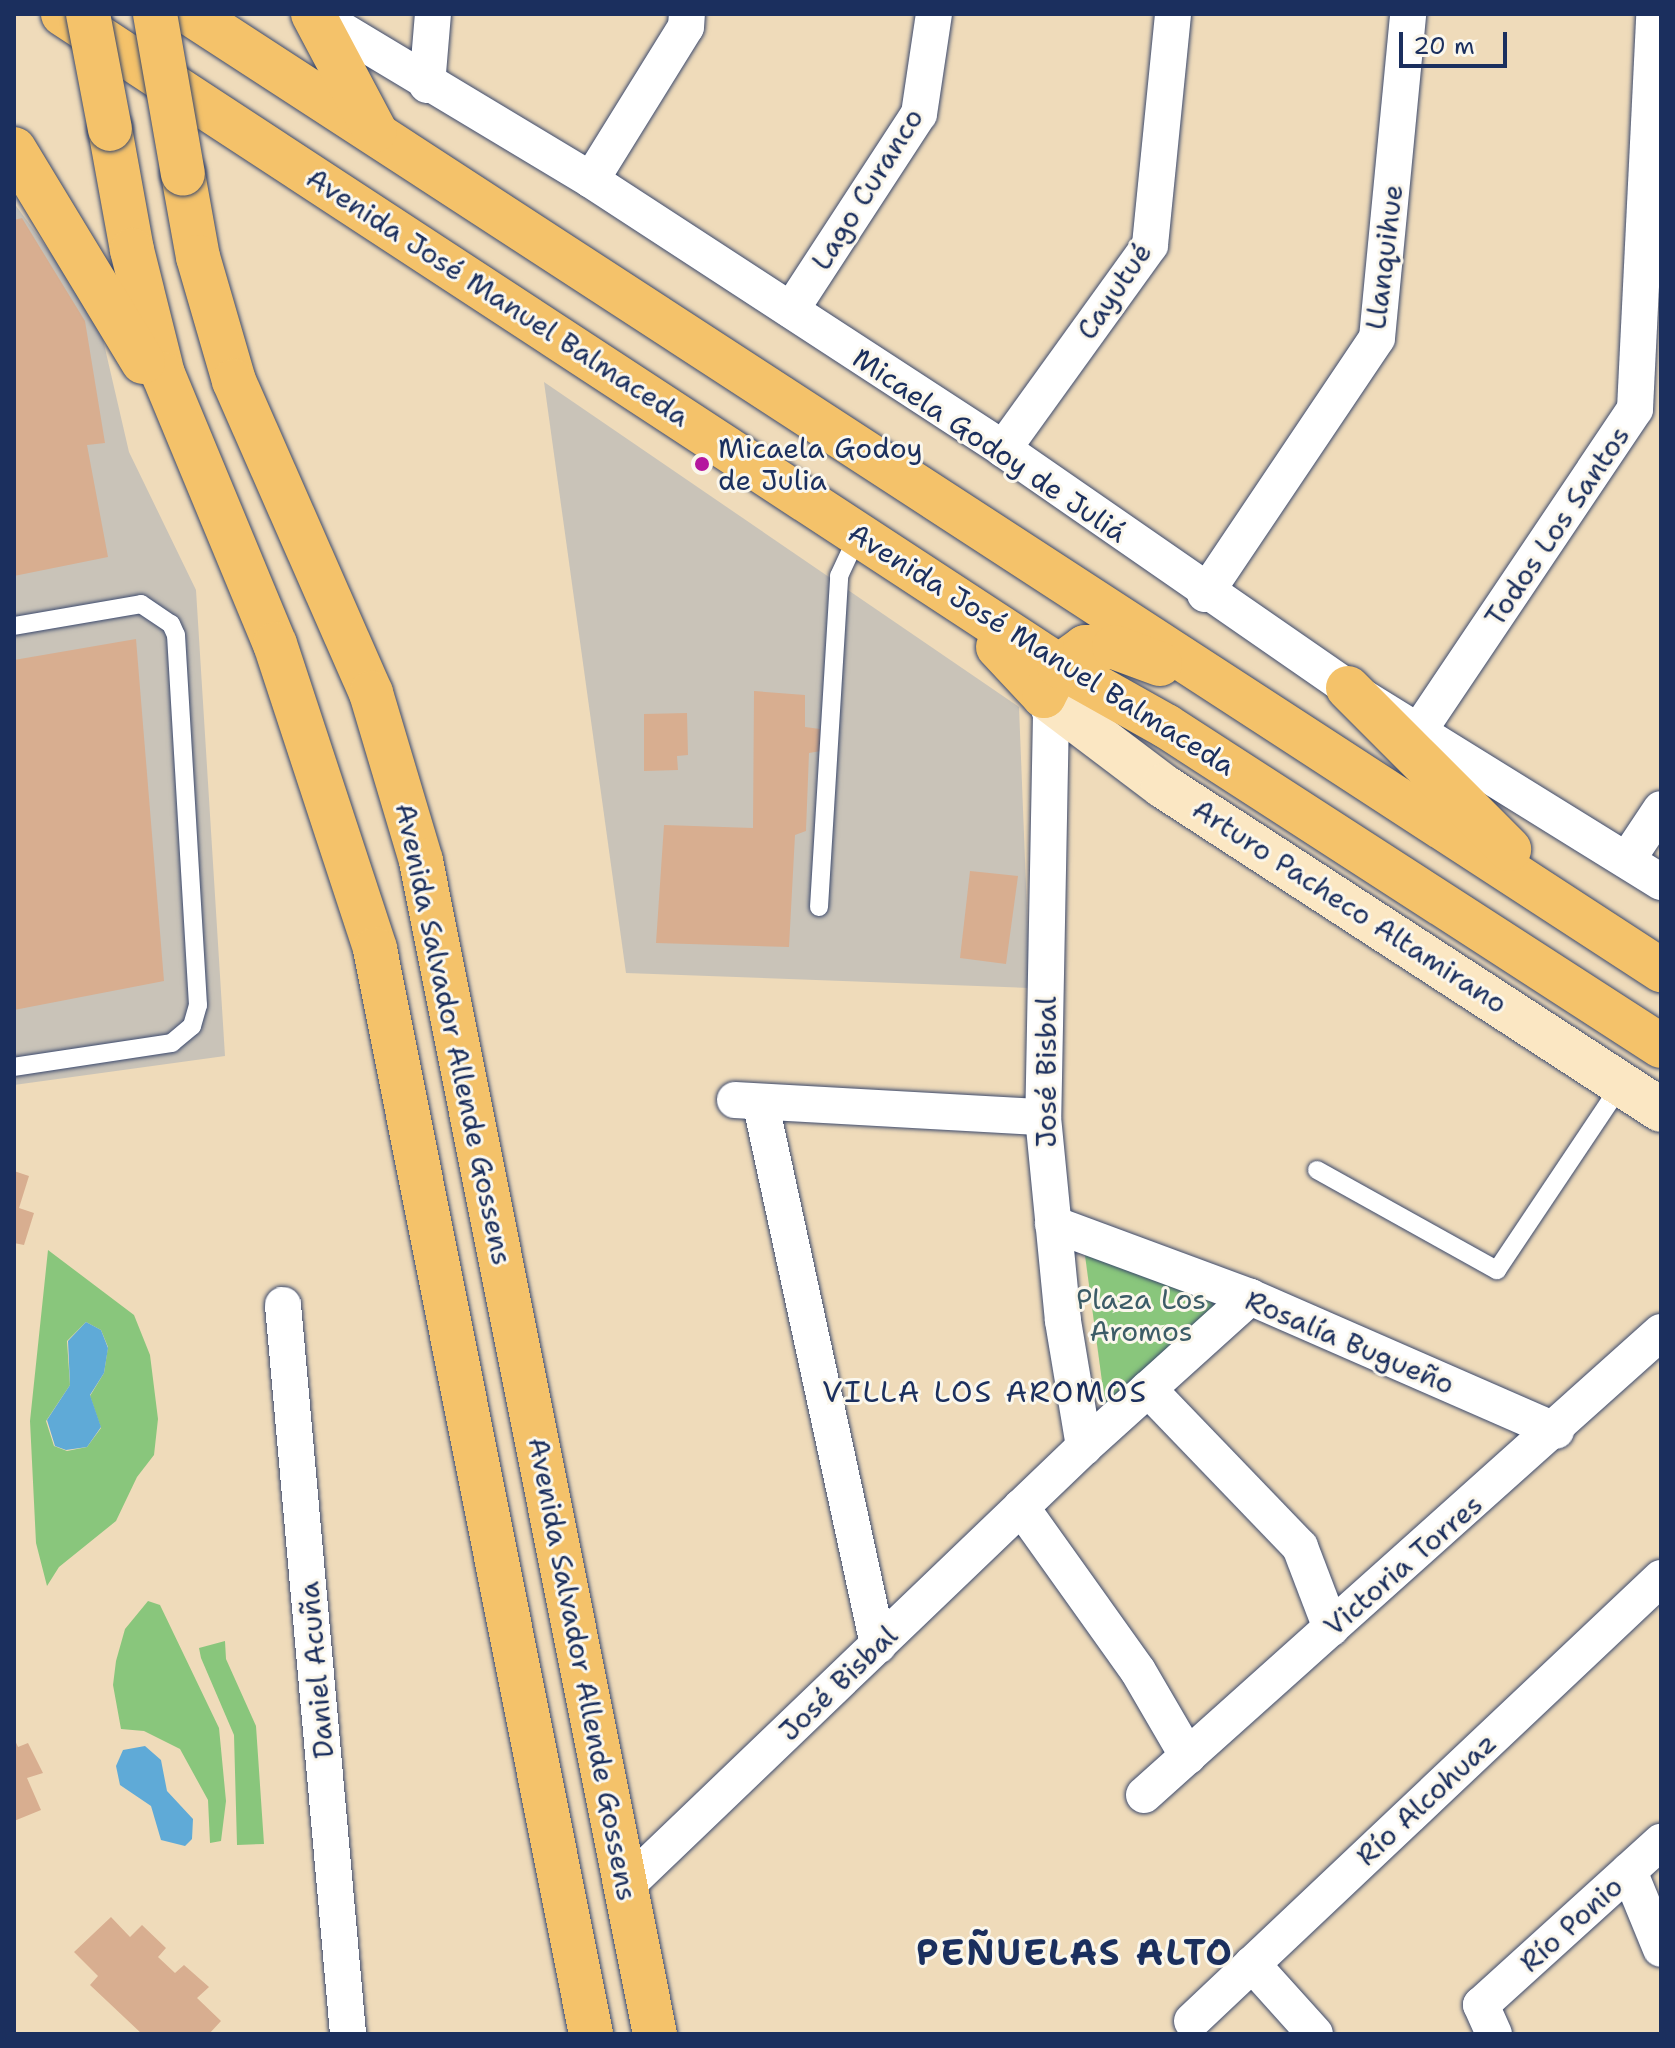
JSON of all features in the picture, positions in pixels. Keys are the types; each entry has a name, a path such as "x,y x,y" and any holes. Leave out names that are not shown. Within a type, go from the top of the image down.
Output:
{"main road":[{"name":"Avenida José Manuel Balmaceda","path":"63,14 941,587 1052,681 1166,726 1661,1046"},
{"name":"Avenida Salvador Allende Gossens","path":"88,14 146,314 194,453 275,644 375,949 591,2034"},
{"name":"Avenida Salvador Allende Gossens","path":"155,14 198,257 234,381 366,679 421,861 655,2034"},
{"path":"191,14 1661,970"},
{"path":"314,14 378,137"},
{"path":"14,149 87,263 194,453"},
{"path":"1052,681 1085,647 1114,647 1238,696"},
{"path":"1348,688 1511,851 1538,890"}],"street":[{"name":"Micaela Godoy de Juliá","path":"314,14 427,85 591,180 1003,449 1205,594 1348,688 1661,882"},
{"path":"427,85 433,14"},
{"path":"591,180 686,27 687,14"},
{"name":"Lago Curanco","path":"791,310 919,114 934,14"},
{"name":"Cayutué","path":"1003,449 1150,245 1173,14"},
{"name":"Llanquihue","path":"1205,594 1377,338 1408,14"},
{"name":"Todos Los Santos","path":"1418,732 1635,409 1654,14"},
{"name":"José Bisbal","path":"1052,681 1043,1117 1053,1224 1084,1447"},
{"name":"Arturo Pacheco Altamirano","path":"1052,681 1163,786 1661,1110"},
{"path":"1627,860 1661,809"},
{"path":"878,1645 748,1103 1043,1117"},
{"name":"Rosalía Bugueño","path":"1053,1224 1250,1297 1556,1431"},
{"name":"José Bisbal","path":"626,1886 1084,1447 1250,1297"},
{"name":"Daniel Acuña","path":"283,1305 348,2034"},
{"name":"Victoria Torres","path":"1144,1795 1556,1431 1661,1332"},
{"path":"1148,1389 1300,1547 1331,1628"},
{"path":"1021,1507 1138,1671 1188,1757"},
{"name":"Río Alcohuaz","path":"1192,2021 1661,1578"},
{"name":"Río Ponio","path":"1488,2020 1629,1871 1661,1842"},
{"path":"1629,1871 1661,1949"},
{"path":"1252,1964 1315,2034"}],"lane":[{"path":"819,907 839,576 859,533"},
{"path":"14,626 141,604 171,624 176,635 198,1005 192,1026 172,1043 14,1067"},
{"path":"1317,1170 1497,1270 1622,1083"}],"shaded area":[{"path":"14,203 98,318 129,452 196,590 225,1056 14,1085"},
{"path":"544,382 1019,707 1030,988 626,973"}],"green space":[{"name":"Plaza Los Aromos","path":"1084,1248 1211,1291 1217,1309 1106,1411"},
{"path":"48,1250 134,1315 150,1355 158,1419 154,1455 137,1477 116,1521 59,1567 47,1586 36,1543 30,1421","holes":["86,1322 101,1330 108,1347 104,1373 90,1396 101,1428 87,1447 67,1451 54,1446 46,1421 70,1385 67,1341"]},
{"path":"148,1601 160,1605 219,1728 226,1801 221,1841 210,1843 208,1800 180,1749 144,1731 121,1729 113,1685 116,1661 125,1629"},
{"path":"225,1641 226,1659 256,1726 264,1844 237,1845 234,1735 199,1648"}],"water":[{"path":"86,1322 101,1330 108,1348 104,1373 90,1395 101,1427 87,1447 66,1450 55,1446 47,1420 70,1385 68,1341"},
{"path":"145,1746 161,1760 167,1791 193,1819 192,1839 185,1846 161,1840 151,1806 120,1785 116,1766 123,1750"}],"building":[{"path":"22,218 85,321 105,443 87,445 108,557 14,576 14,220"},
{"path":"136,639 164,981 14,1010 14,660"},
{"path":"754,691 805,695 805,727 820,729 821,751 809,753 806,831 795,835 789,947 656,943 664,825 753,828"},
{"path":"687,713 688,755 677,756 678,770 644,771 644,714"},
{"path":"970,871 1018,876 1006,964 960,958"},
{"path":"14,1171 29,1176 19,1208 34,1213 24,1245 14,1243"},
{"path":"14,1738 18,1747 28,1743 43,1773 27,1778 41,1810 14,1821"},
{"path":"111,1917 130,1937 142,1925 166,1948 158,1957 175,1973 184,1965 209,1987 197,1998 221,2021 209,2034 142,2034 90,1985 98,1976 74,1952"}],"place":[{"name":"Micaela Godoy de Julia","path":"702,464"}],"district":[{"name":"VILLA LOS AROMOS","path":"985,1392"},
{"name":"PEÑUELAS ALTO","path":"1075,1953"}]}
